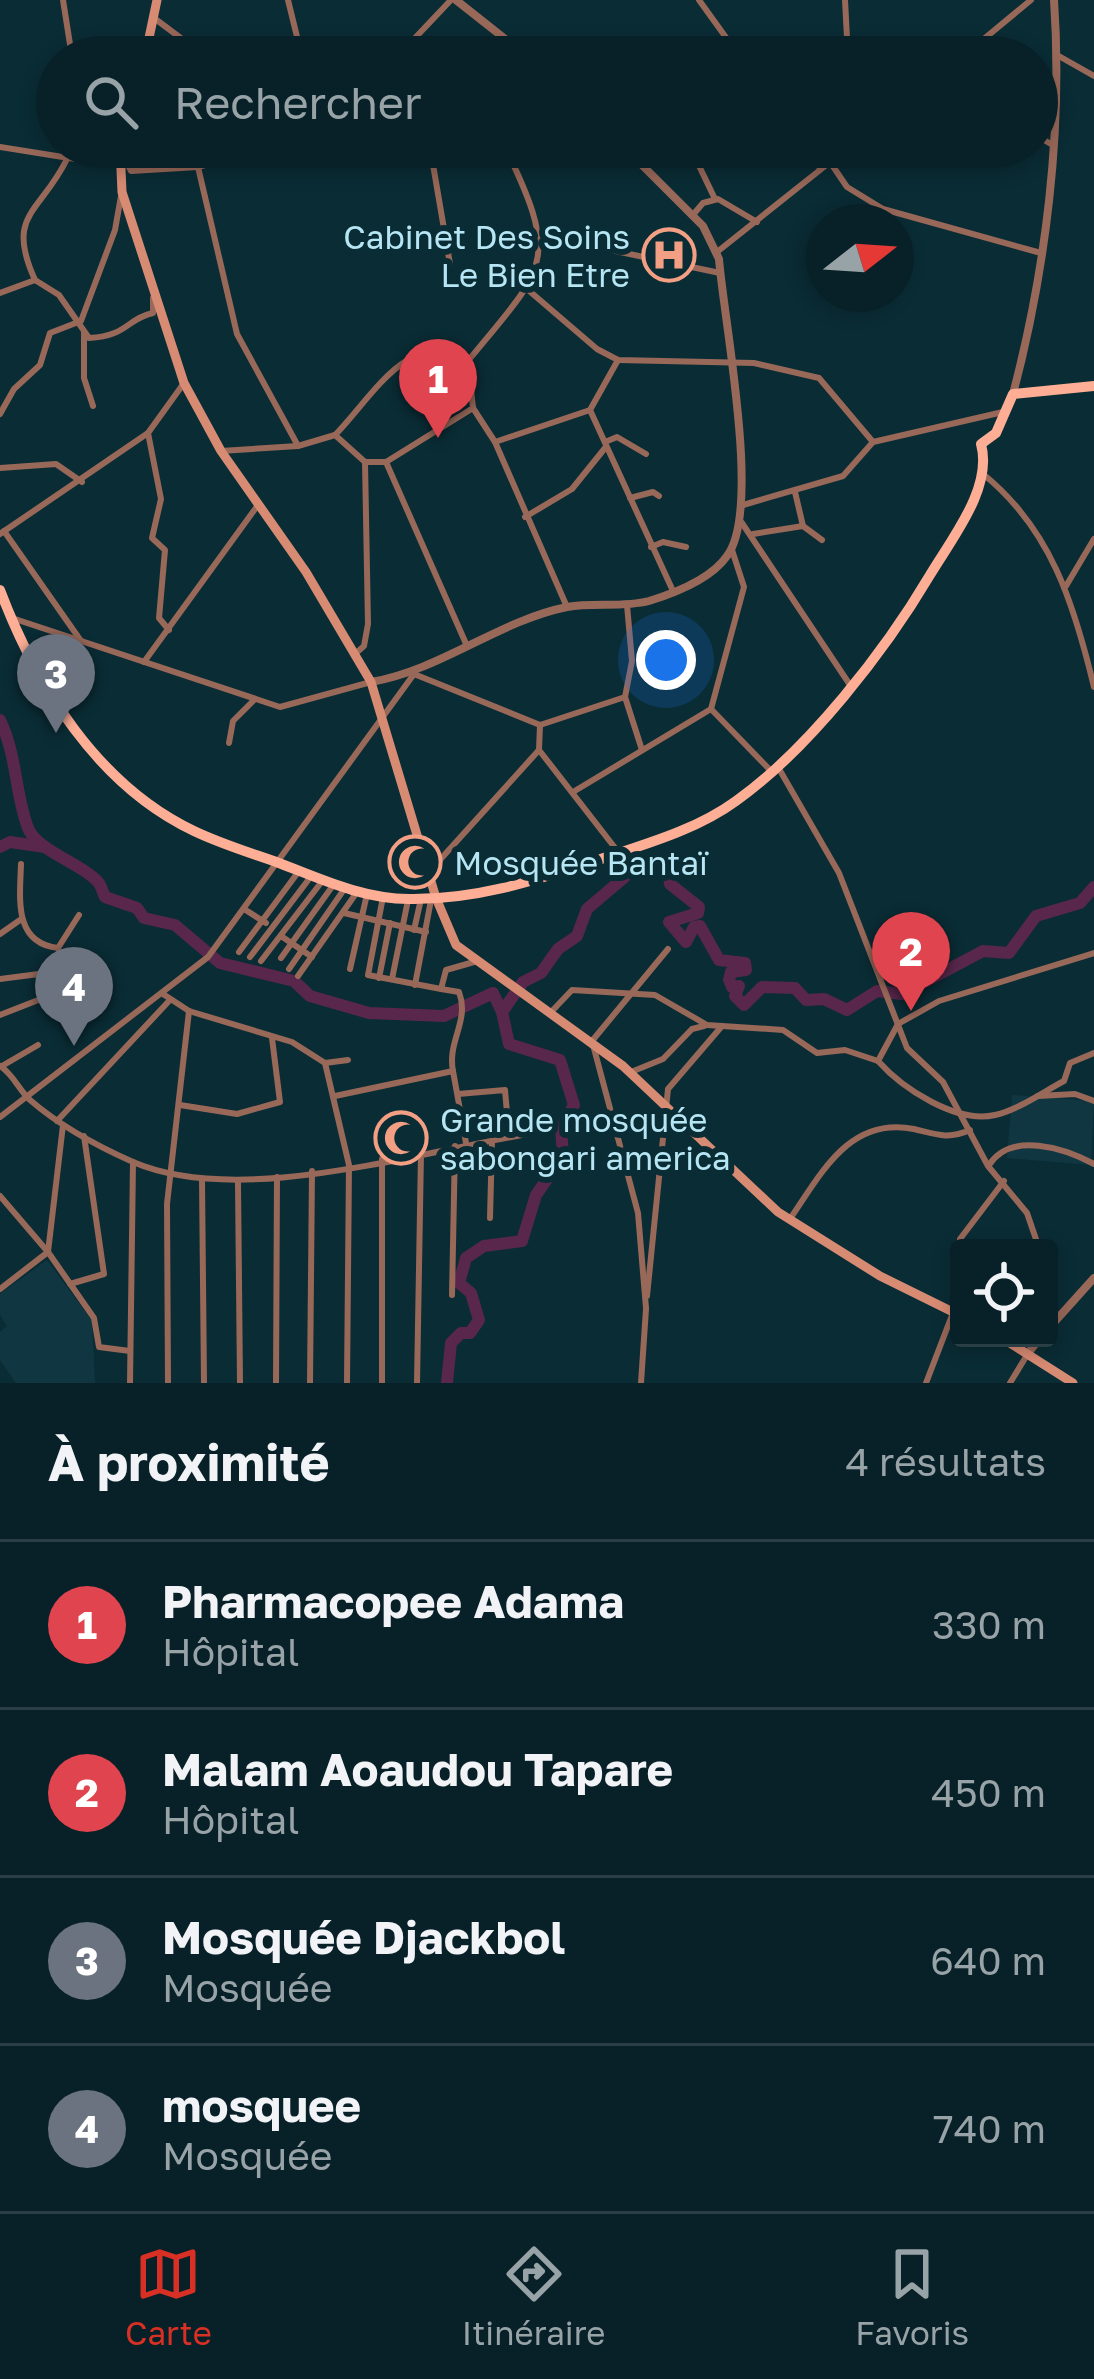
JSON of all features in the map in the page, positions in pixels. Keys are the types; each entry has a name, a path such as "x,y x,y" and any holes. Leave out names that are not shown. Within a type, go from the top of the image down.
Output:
{"main road":[{"path":"150,36 157,0"},
{"path":"121,168 122,192 184,382 221,451 371,682 429,872 424,899 474,962 526,990 631,1072 778,1212 896,1285 950,1310"},
{"path":"0,590 48,697 145,799 191,830 383,897 424,899 521,885 702,822 738,800 851,687 898,627 983,474 981,444 996,433 1013,394 1094,386"},
{"path":"1039,1347 1073,1383"}],"street":[{"path":"63,0 69,36"},
{"path":"288,0 297,36"},
{"path":"418,36 453,0 500,36"},
{"path":"699,0 725,36"},
{"path":"845,0 847,36"},
{"path":"987,36 1031,0"},
{"path":"1054,0 1056,36"},
{"path":"154,18 178,36"},
{"path":"1058,56 1094,76"},
{"path":"0,147 36,153"},
{"path":"63,168 53,188 31,208 20,241 35,280 59,296 89,338 124,334 141,316 153,313 153,295"},
{"path":"130,168 182,168"},
{"path":"199,168 237,334 298,446"},
{"path":"434,168 450,264"},
{"path":"513,168 538,235 540,256 527,289 468,361 473,408 494,442 567,607"},
{"path":"10,618 280,707 414,674 567,607 627,605 712,572 732,550 743,505 717,252 703,226 644,168"},
{"path":"700,168 715,199 757,222"},
{"path":"834,168 847,187 883,209 1041,253"},
{"path":"1013,394 1041,253 1049,168"},
{"path":"717,252 820,169"},
{"path":"93,406 84,378 82,324 115,230 122,192"},
{"path":"691,218 715,199"},
{"path":"538,235 720,274"},
{"path":"0,293 35,280"},
{"path":"527,289 596,350 618,360 730,362 819,378 873,442"},
{"path":"0,414 14,389 40,364 50,333 82,324"},
{"path":"221,451 298,446 335,435 409,357 437,348 468,361"},
{"path":"494,442 590,410 618,360"},
{"path":"80,641 2,532 148,433 184,382"},
{"path":"335,435 365,462 386,462 473,408"},
{"path":"590,410 673,591"},
{"path":"743,505 843,476 873,442 1003,412"},
{"path":"148,433 161,500 152,538 165,550 158,618 169,631"},
{"path":"525,517 572,489 605,445 617,437 646,454"},
{"path":"355,654 364,646 368,624 365,462"},
{"path":"386,462 469,649"},
{"path":"0,468 56,464 82,482"},
{"path":"983,474 1027,515 1066,586 1094,687"},
{"path":"630,498 653,491 659,496"},
{"path":"795,492 803,526 822,540"},
{"path":"142,663 258,505"},
{"path":"742,524 851,687"},
{"path":"753,535 803,526"},
{"path":"1066,586 1094,539"},
{"path":"651,547 663,542 686,547"},
{"path":"573,792 711,710 744,587 732,550"},
{"path":"627,605 632,661 625,697 642,750"},
{"path":"0,1117 218,947 274,861 414,674"},
{"path":"414,674 540,725 625,697"},
{"path":"229,743 232,722 254,699"},
{"path":"711,710 773,767 839,873 907,1048 944,1082 988,1166 1028,1213 1036,1239"},
{"path":"429,872 539,749 540,725"},
{"path":"539,749 619,853"},
{"path":"21,864 20,920 35,940 58,948"},
{"path":"334,883 344,913"},
{"path":"334,883 361,916"},
{"path":"238,952 263,921 334,883"},
{"path":"250,957 272,928 334,883"},
{"path":"261,961 280,935 334,883"},
{"path":"281,958 334,883"},
{"path":"289,969 334,883"},
{"path":"383,897 366,972 459,992 463,1002 449,1049 466,1144"},
{"path":"392,979 402,927 424,899"},
{"path":"414,930 424,899"},
{"path":"416,985 426,932 424,899"},
{"path":"244,909 312,957"},
{"path":"344,913 426,932"},
{"path":"298,976 344,913"},
{"path":"0,1015 69,988 58,948 79,915"},
{"path":"350,969 361,916"},
{"path":"0,934 20,920"},
{"path":"379,978 390,923"},
{"path":"646,1308 638,1213 592,1041 668,949"},
{"path":"878,1061 898,1024 953,995 1094,952"},
{"path":"441,988 446,970 474,962"},
{"path":"0,979 64,971"},
{"path":"553,1010 572,990 630,992 664,997 707,1025"},
{"path":"163,994 189,1011 292,1042 326,1063 348,1060"},
{"path":"0,1288 48,1252 60,1123 170,1000"},
{"path":"168,1383 170,1175 189,1011"},
{"path":"631,1072 663,1059 692,1029 707,1025 783,1030 818,1053 845,1050 878,1061 911,1090 962,1111 1000,1114 1064,1081 1070,1063 1094,1053"},
{"path":"641,1383 668,1089 722,1026"},
{"path":"180,1106 237,1114 280,1102 272,1038"},
{"path":"38,1045 1,1066 25,1096 60,1123 133,1162 170,1175 238,1182 552,1130"},
{"path":"326,1063 349,1165 347,1383"},
{"path":"335,1096 453,1071"},
{"path":"458,1094 506,1090 508,1136"},
{"path":"1035,1096 1075,1094 1094,1101"},
{"path":"789,1219 844,1142 889,1130 937,1137 970,1130"},
{"path":"69,1285 104,1274 84,1136"},
{"path":"490,1217 492,1141"},
{"path":"452,1295 454,1146"},
{"path":"988,1166 996,1153 1018,1146 1071,1151 1094,1164"},
{"path":"417,1383 421,1153"},
{"path":"382,1159 382,1383"},
{"path":"130,1383 133,1162"},
{"path":"310,1383 312,1171"},
{"path":"276,1383 277,1177"},
{"path":"202,1180 203,1383"},
{"path":"960,1239 1004,1181"},
{"path":"238,1182 240,1383"},
{"path":"0,1196 48,1252 96,1323 99,1347 130,1351"},
{"path":"1058,1318 1094,1278"},
{"path":"926,1383 950,1327"},
{"path":"1011,1382 1033,1347"}],"shaded area":[{"path":"1012,1095 1094,1101 1091,1165 1007,1158"},
{"path":"47,1260 92,1321 95,1383 16,1383 0,1360 0,1332 7,1326 0,1315 0,1294"}],"waterway":[{"path":"0,720 28,828 49,850 90,875 105,897 137,908 144,918 175,925 220,963 294,981 310,996 369,1013 444,1016 493,993 502,1012 523,982 541,973 558,949 577,936 587,909 627,875 660,862 668,867 670,884 699,907 698,913 669,922 686,942 694,927 700,926 719,960 745,963 746,970 731,972 729,980 732,987 739,986 735,996 744,1005 762,987 795,988 806,1000 824,999 847,1010 877,991 902,994 983,951 1009,953 1036,916 1080,903 1094,887"},
{"path":"0,847 10,842 45,847"},
{"path":"447,1383 451,1343 461,1333 470,1333 479,1320 471,1293 459,1283 466,1258 484,1246 522,1241 536,1195 563,1156 561,1128 574,1105 560,1060 509,1044 502,1012"}],"place":[{"name":"Cabinet Des Soins Le Bien Etre","path":"669,255"},
{"name":"Pharmacopee Adama","path":"438,438"},
{"name":"Mosquée Djackbol","path":"56,733"},
{"name":"Mosquée Bantaï","path":"415,862"},
{"name":"Malam Aoaudou Tapare","path":"911,1011"},
{"name":"mosquee","path":"74,1046"},
{"name":"Grande mosquée sabongari america","path":"401,1138"}]}
